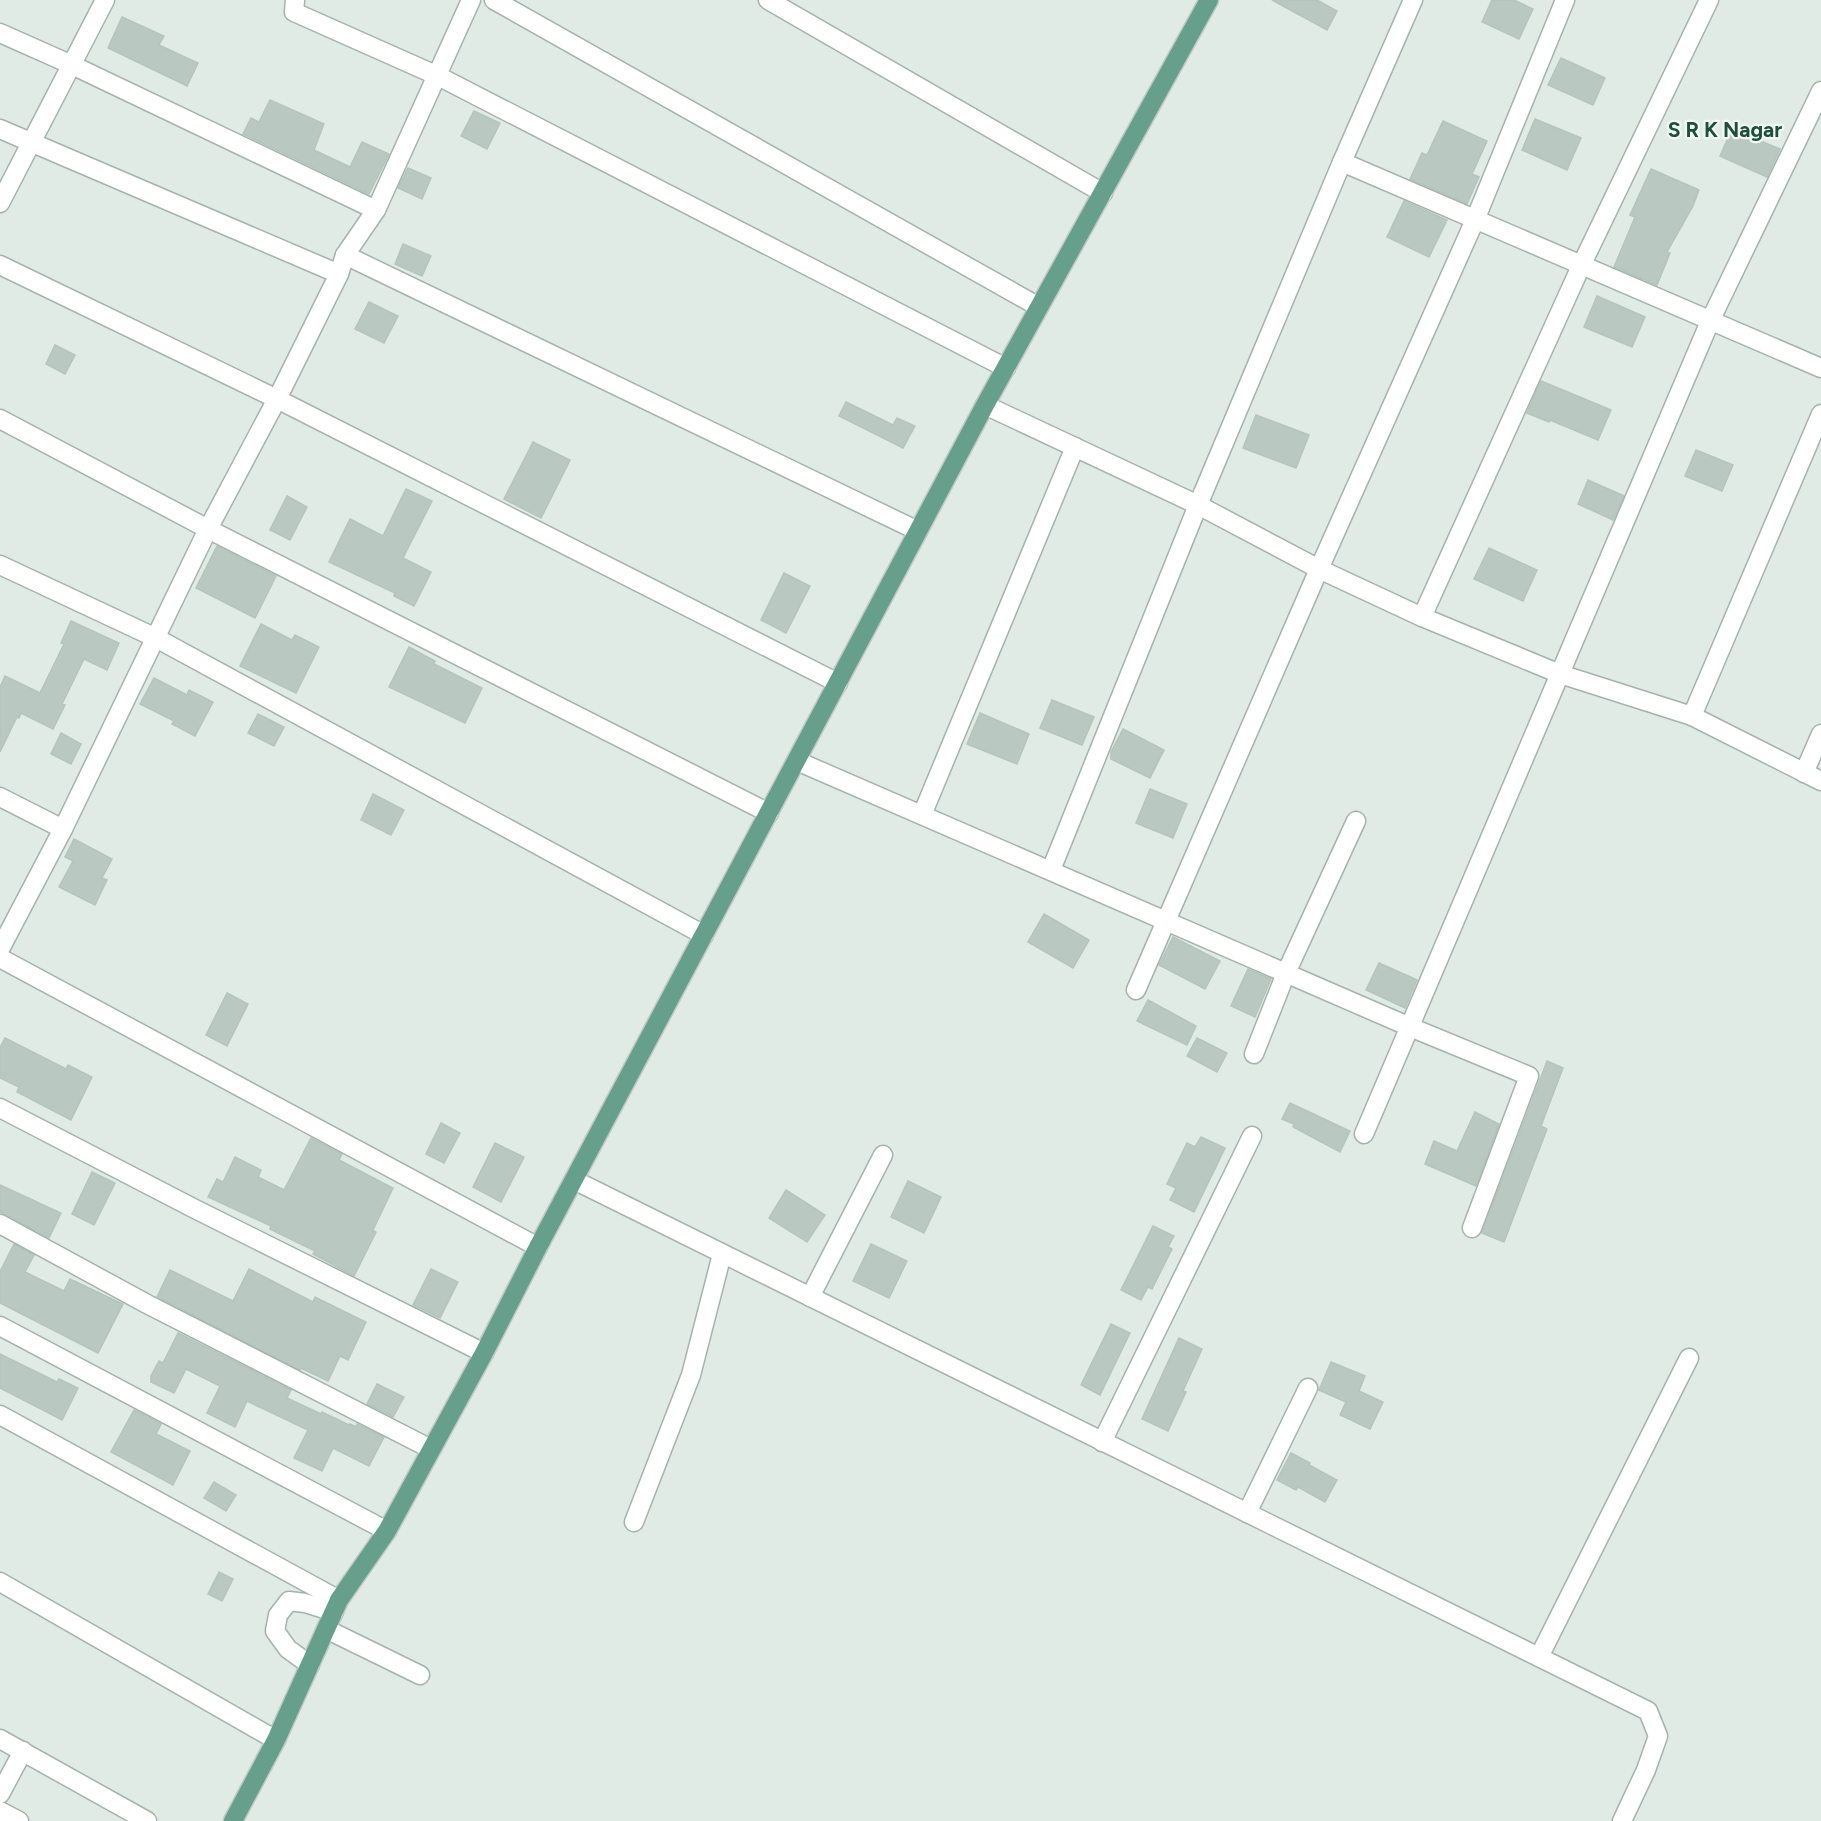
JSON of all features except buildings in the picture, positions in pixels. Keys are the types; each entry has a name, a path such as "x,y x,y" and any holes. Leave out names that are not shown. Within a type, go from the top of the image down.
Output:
{"main road":[{"path":"233,1821 276,1740 333,1614 387,1531 484,1353 985,405 1209,0"}],"street":[{"path":"0,203 105,0"},
{"path":"295,0 294,12 438,76 1006,368"},
{"path":"0,949 63,829 208,529 277,399 339,274 345,255 376,210 471,0"},
{"path":"494,0 1040,307"},
{"path":"768,0 1103,193"},
{"path":"1051,870 1198,505 1342,162 1413,0"},
{"path":"1136,990 1318,569 1475,220 1565,0"},
{"path":"1422,617 1581,266 1709,0"},
{"path":"0,33 72,64 376,210"},
{"path":"1364,1134 1711,319 1821,91"},
{"path":"0,129 339,274"},
{"path":"1342,162 1821,368"},
{"path":"345,255 918,531"},
{"path":"0,264 277,399 838,683"},
{"path":"985,405 1198,505 1318,569 1422,617 1560,674 1692,716 1821,781"},
{"path":"1692,716 1821,414"},
{"path":"0,419 208,529 769,813"},
{"path":"922,814 1075,447"},
{"path":"0,565 156,638 704,935"},
{"path":"1804,773 1821,734"},
{"path":"796,761 1410,1027 1529,1076 1472,1228"},
{"path":"0,797 63,829"},
{"path":"1254,1054 1286,973 1356,821"},
{"path":"0,958 538,1247"},
{"path":"0,1108 195,1209 484,1353"},
{"path":"1102,1442 1252,1136"},
{"path":"810,1297 884,1155"},
{"path":"574,1180 1648,1711 1658,1736 1646,1770 1622,1821"},
{"path":"0,1224 147,1304 431,1449"},
{"path":"634,1522 691,1375 722,1254"},
{"path":"0,1326 387,1531"},
{"path":"1539,1657 1689,1358"},
{"path":"1247,1513 1308,1388"},
{"path":"0,1415 333,1614 420,1675"},
{"path":"0,1582 276,1740"},
{"path":"310,1665 288,1649 275,1631 278,1615 289,1601 305,1603 333,1614"},
{"path":"0,1738 147,1821"},
{"path":"0,1794 22,1750"},
{"path":"0,1811 19,1821"}],"district":[{"name":"S R K Nagar","path":"1725,130"}]}
